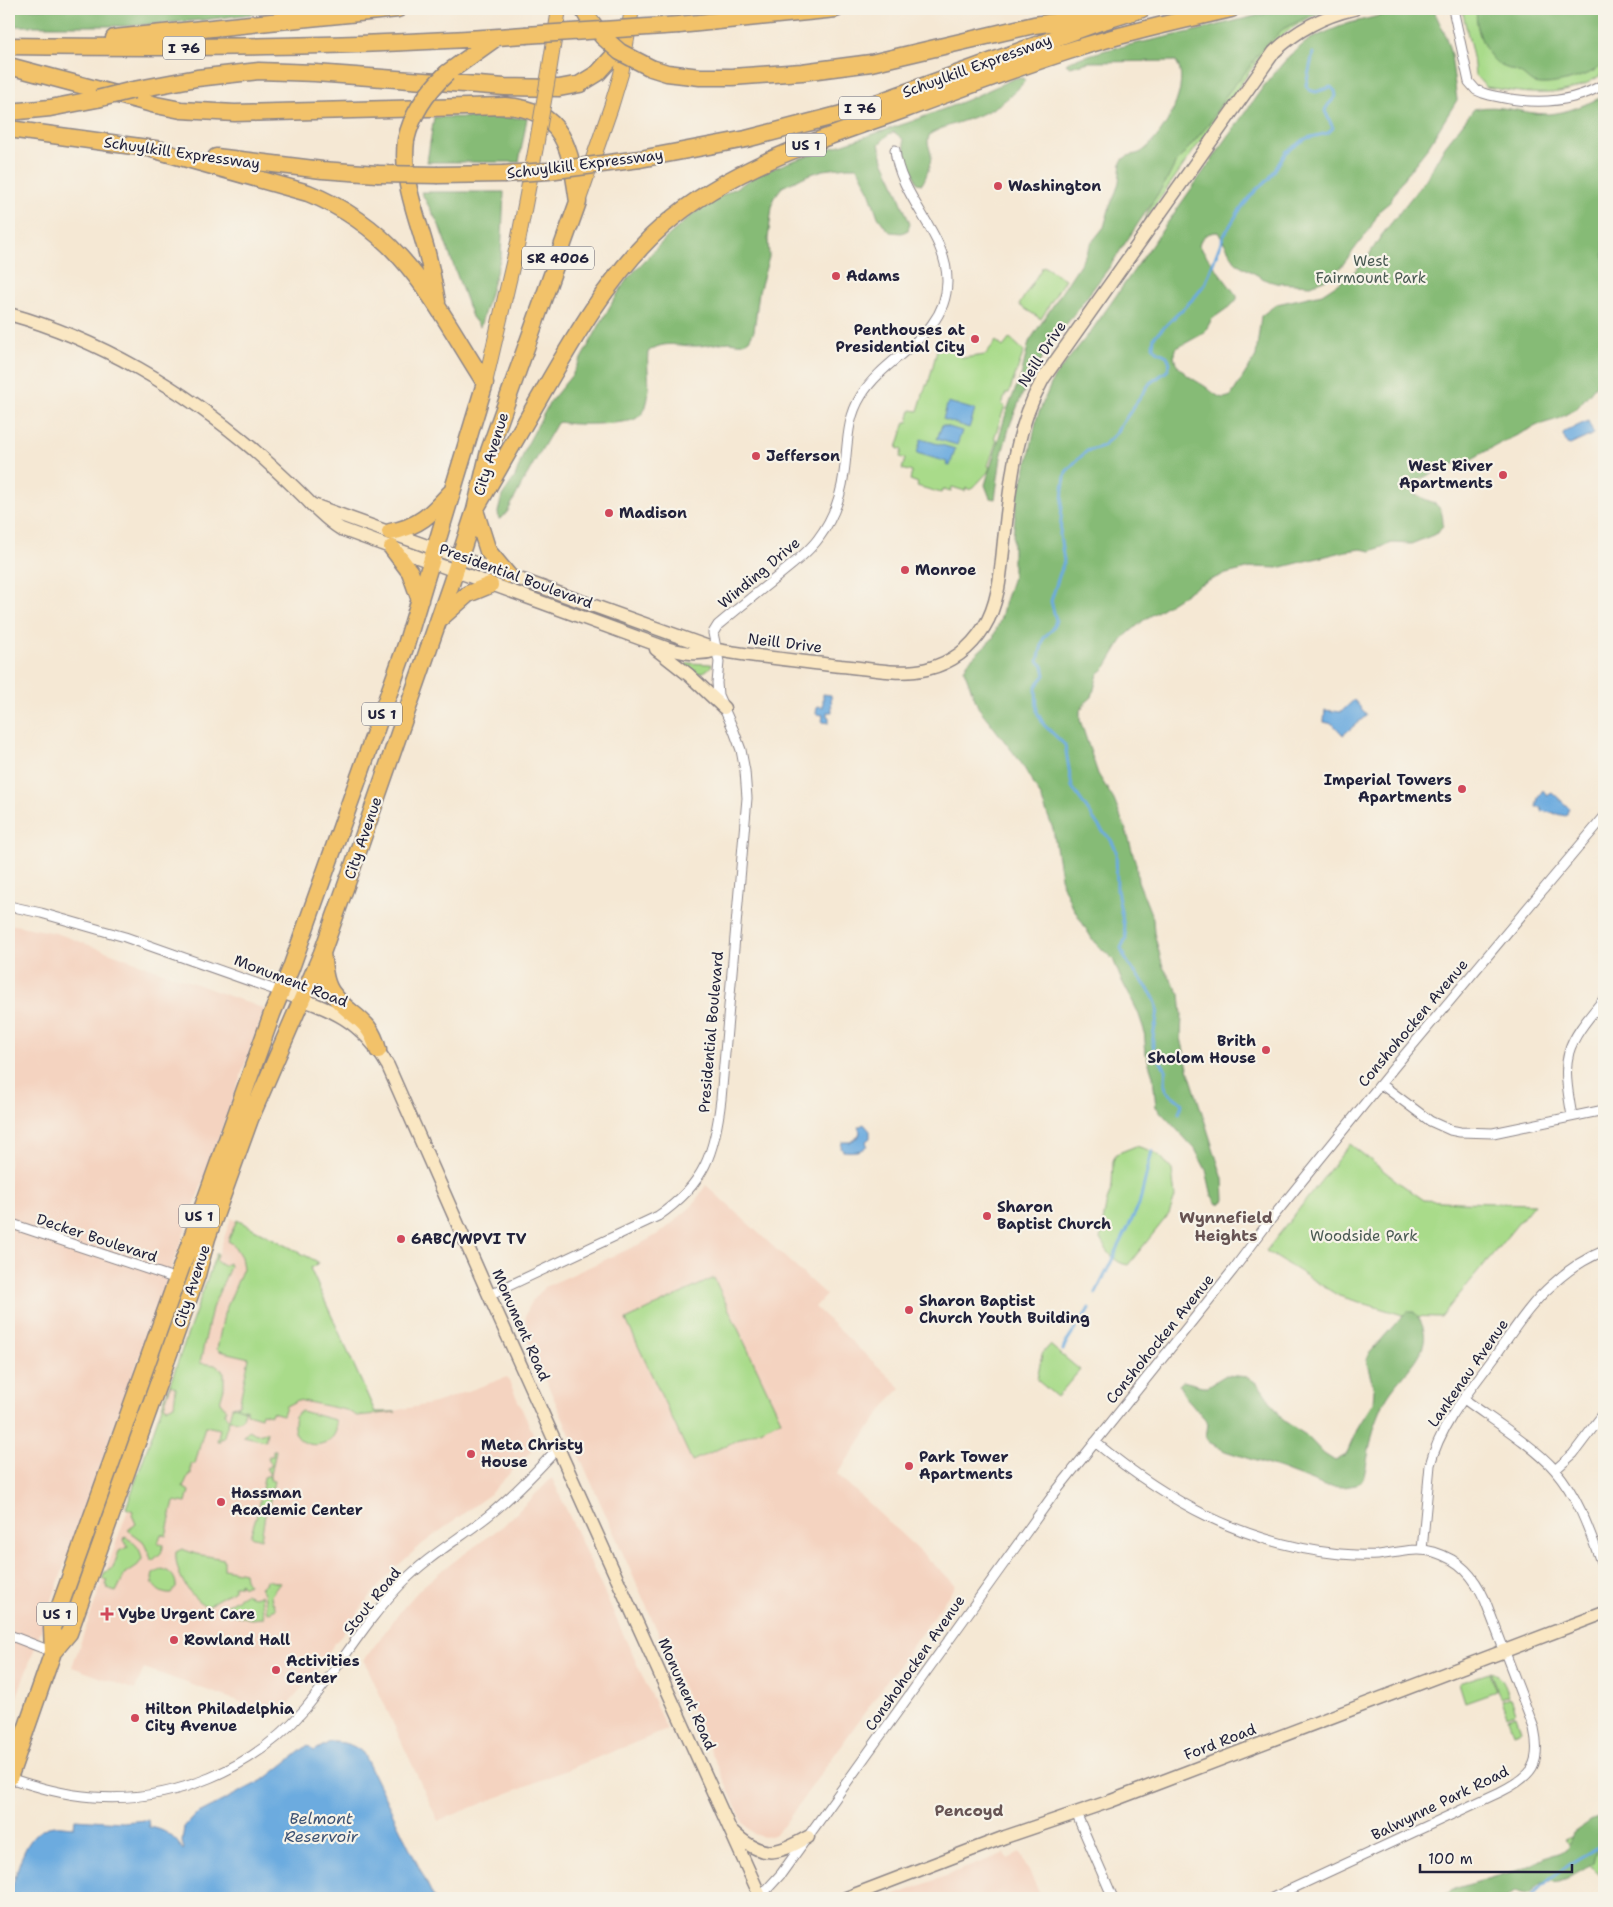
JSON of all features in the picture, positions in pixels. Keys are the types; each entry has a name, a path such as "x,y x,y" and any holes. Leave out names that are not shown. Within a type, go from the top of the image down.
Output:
{"highway":[{"path":"9,46 155,35 398,9"},
{"path":"583,9 603,37 620,52 651,68 683,76 741,77 802,72 904,56 1034,25 1139,9"},
{"name":"I 76","path":"9,46 258,48 359,45 496,38 679,25 836,9"},
{"name":"Schuylkill Expressway","path":"9,129 267,164 378,174 503,174 566,169 640,159 746,139 838,115 1139,9"},
{"name":"US 1","path":"474,510 565,354 605,292 650,238 672,218 704,195 743,173 790,152 1020,68 1110,39 1231,9"},
{"path":"9,112 50,108 197,78 259,71 315,73 505,88 559,88 580,84 598,73 617,52 628,27"},
{"path":"438,306 428,254 406,180 406,140 409,128 420,104 428,92 447,73 496,38"},
{"path":"9,66 156,105 208,112 235,113 505,106 524,108 542,116 552,124 566,144 573,168 578,202"},
{"path":"152,149 284,185 316,196 340,208 386,242 407,265 438,306 485,383"},
{"name":"City Avenue","path":"9,1778 53,1652 68,1633 107,1527 197,1275 207,1238 250,1119 322,953 457,564 474,510 489,451 578,202"},
{"name":"City Avenue","path":"53,1652 52,1628 406,645 485,383"},
{"path":"420,600 410,572 391,540 407,528 423,520 454,489"},
{"path":"474,510 488,551 508,575"},
{"path":"438,621 462,598 490,585"},
{"path":"322,953 326,981 330,990 340,1002 367,1025 372,1032 378,1050"},
{"path":"94,1510 97,1519 107,1527"}],"main road":[{"name":"City Avenue","path":"485,383 518,242 559,9"},
{"name":"City Avenue","path":"578,202 621,74 632,9"},
{"name":"Neill Drive","path":"717,650 778,659 905,671 927,669 942,663 957,656 972,643 984,627 993,608 1000,575 1009,492 1017,445 1030,404 1043,379 1274,52 1291,37 1310,25 1329,16 1354,9"},
{"name":"Presidential Boulevard","path":"9,314 90,344 131,364 178,392 246,444 313,505 391,540 434,556 457,564 508,575 717,650"},
{"name":"Presidential Boulevard","path":"457,564 490,585 666,648 691,654 701,654 717,650"},
{"path":"637,638 668,657 724,708"},
{"name":"Monument Road","path":"281,992 328,1009 345,1018 362,1032 378,1050 393,1077 760,1898"},
{"name":"Ford Road","path":"846,1898 1006,1837 1076,1814 1604,1613"},
{"path":"729,1827 748,1844 767,1852 788,1848 808,1837"}],"street":[{"path":"1453,9 1469,82 1476,90 1483,93 1535,102 1558,101 1580,96 1604,84"},
{"name":"Winding Drive","path":"717,650 714,634 718,626 801,557 824,531 834,513 841,492 848,430 855,406 876,376 926,334 938,316 945,300 947,279 943,255 904,184 898,167 896,150"},
{"name":"Presidential Boulevard","path":"489,1295 658,1216 672,1207 688,1191 702,1172 712,1151 717,1131 721,1098 747,807 744,761 717,689 719,662 717,650"},
{"name":"Conshohocken Avenue","path":"760,1898 782,1874 1037,1515 1380,1084 1604,817"},
{"name":"Monument Road","path":"9,906 41,913 125,938 281,992"},
{"path":"1572,1116 1566,1081 1568,1054 1577,1034 1604,999"},
{"path":"1380,1084 1430,1121 1450,1130 1460,1132 1494,1133 1604,1110"},
{"name":"Decker Boulevard","path":"9,1223 177,1279"},
{"name":"Lankenau Avenue","path":"1422,1550 1427,1481 1433,1452 1444,1428 1523,1318 1543,1294 1575,1267 1604,1250"},
{"path":"1464,1399 1524,1444 1554,1470 1579,1507 1604,1570"},
{"path":"1554,1470 1573,1454 1604,1413"},
{"path":"1094,1442 1133,1473 1178,1502 1227,1525 1262,1538 1300,1548 1341,1554 1376,1555 1422,1550"},
{"name":"Stout Road","path":"9,1778 71,1794 104,1798 130,1797 165,1792 193,1784 222,1773 241,1763 272,1740 304,1710 404,1580 425,1561 497,1508 520,1488 558,1448"},
{"name":"Balwynne Park Road","path":"1272,1898 1500,1792 1522,1779 1534,1764 1537,1757 1537,1741 1528,1712 1485,1600 1472,1576 1451,1559 1422,1550"},
{"path":"9,1634 53,1652"},
{"path":"1076,1814 1113,1898"}],"shaded area":[{"path":"9,924 56,933 265,1009 9,1719"},
{"path":"706,1185 826,1295 815,1307 901,1388 891,1398 837,1474 956,1585 784,1825 774,1835 764,1837 754,1834 743,1823 525,1330 526,1315 531,1302 545,1287 644,1242 663,1231 692,1206"},
{"path":"231,1218 300,1254 373,1415 435,1403 507,1377 538,1444 490,1494 421,1545 394,1569 371,1595 299,1692 278,1715 144,1668 135,1690 72,1667"},
{"path":"552,1478 667,1730 438,1821 364,1660 403,1608 421,1588 503,1526"},
{"path":"1005,1853 1008,1859 1020,1853 1042,1898 888,1898"}],"green space":[{"path":"291,9 203,20 129,26 9,26 9,10"},
{"path":"1284,9 1323,9 1283,29 1259,53 1227,94 1209,124 1175,164 1167,180 1108,269 1044,354 1021,397 1010,425 1001,457 995,499 990,498 985,485 1007,410 1021,376 1029,342 1082,261 1092,242 1104,227 1119,182 1121,162 1126,157 1141,152 1160,133 1174,109 1181,83 1180,71 1176,61 1089,62 1070,67 1066,64 1072,60 1106,50"},
{"path":"1296,9 1331,9 1294,27 1277,39 1262,54 1144,221 1230,24"},
{"name":"West Fairmount Park","path":"1407,9 1429,9 1434,11 1445,34 1451,55 1457,100 1426,150 1402,180 1390,202 1380,210 1369,230 1341,267 1326,279 1311,285 1276,283 1266,280 1236,263 1218,232 1203,237 1199,246 1237,296 1237,299 1212,319 1204,333 1175,349 1174,356 1176,362 1184,372 1216,395 1223,398 1231,396 1256,356 1261,316 1277,304 1322,294 1351,275 1367,258 1381,236 1426,179 1445,146 1474,109 1493,107 1548,114 1570,110 1604,96 1604,324 1601,339 1604,348 1603,377 1577,408 1558,419 1538,425 1470,460 1446,466 1413,483 1411,487 1414,494 1435,504 1441,511 1443,525 1438,533 1411,544 1392,543 1371,551 1361,549 1346,551 1278,568 1255,567 1222,575 1199,585 1144,620 1124,637 1106,667 1098,674 1092,697 1080,711 1080,720 1098,774 1114,800 1127,833 1136,864 1138,881 1153,919 1154,933 1163,967 1180,994 1182,1015 1181,1038 1189,1072 1223,1179 1224,1200 1217,1204 1212,1196 1206,1170 1195,1149 1156,1107 1153,1076 1146,1054 1144,1030 1138,1012 1113,959 1094,942 1071,904 1062,883 1053,829 1040,795 1020,761 978,707 964,670 968,662 993,638 1001,618 1013,577 1013,537 1017,498 1029,457 1037,417 1054,377 1092,330 1263,87 1289,56 1310,39 1346,24"},
{"path":"1462,9 1604,9 1604,73 1589,82 1561,92 1518,92 1486,87 1475,75 1473,57"},
{"path":"1477,9 1604,9 1604,64 1591,72 1571,80 1551,84 1533,82 1520,73 1498,64 1491,57 1480,37 1476,15"},
{"path":"1015,78 1023,78 1025,81 996,107 930,134 928,141 931,161 922,184 917,183 907,157 903,139 894,132 889,134 879,144 883,160 910,224 908,230 902,233 890,232 878,217 868,188 856,167 823,170 782,187 773,199 768,239 769,257 759,292 754,331 749,340 742,343 726,342 702,346 672,344 654,348 648,352 649,393 643,413 633,420 618,423 557,423 508,511 499,519 498,512 502,496 515,477 526,447 550,402 572,375 613,301 627,279 668,236 693,214 762,173 792,161 913,121 967,100"},
{"path":"434,117 527,118 519,162 427,162"},
{"path":"421,192 504,192 501,256 480,327 472,317 439,225"},
{"path":"1043,266 1065,279 1041,319 1019,305"},
{"path":"1010,338 1024,351 1009,393 1006,393 1002,405 1005,406 994,439 997,440 988,466 990,467 988,472 971,490 966,488 965,491 952,487 951,491 943,489 941,493 917,486 918,483 910,480 912,472 902,469 905,459 900,457 902,450 897,448 911,410 918,411 926,385 928,385 937,350 941,346 946,350 949,347 963,358 985,355 996,341 1003,347"},
{"path":"550,596 690,645 672,642 552,599"},
{"path":"688,663 712,665 709,669 699,673 685,666"},
{"name":"Woodside Park","path":"1350,1144 1424,1200 1534,1204 1441,1317 1406,1316 1339,1296 1266,1251"},
{"path":"1136,1146 1152,1151 1161,1157 1172,1170 1175,1197 1169,1214 1128,1265 1115,1259 1100,1239 1106,1205 1112,1186 1113,1161 1116,1154"},
{"path":"237,1220 318,1262 317,1265 310,1268 375,1412 396,1412 357,1416 346,1410 298,1400 286,1406 283,1415 272,1412 271,1415 262,1413 261,1417 247,1413 247,1410 236,1407 245,1410 243,1418 239,1421 229,1420 223,1439 220,1438 220,1441 217,1441 220,1429 205,1426 195,1464 191,1464 191,1474 189,1474 183,1487 189,1491 186,1503 174,1501 166,1536 161,1534 158,1543 164,1545 161,1553 152,1561 143,1541 128,1530 136,1524 132,1515 133,1511 126,1508 216,1254 218,1254 216,1261 223,1266 229,1263 230,1267 212,1308 200,1363 215,1365 224,1372 224,1388 220,1402 226,1409 225,1414 227,1418 229,1419 232,1407 239,1405 249,1358 217,1349 224,1314 243,1268 241,1257 233,1244 228,1241","holes":["171,1385 176,1388 174,1405 168,1408 164,1406"]},
{"path":"714,1278 781,1420 692,1461 626,1320"},
{"path":"1407,1312 1414,1312 1422,1326 1424,1338 1422,1350 1389,1393 1383,1405 1373,1432 1364,1476 1362,1481 1356,1485 1344,1487 1325,1486 1281,1469 1225,1451 1209,1442 1206,1437 1208,1424 1185,1396 1179,1385 1183,1381 1208,1386 1226,1375 1248,1377 1259,1385 1284,1421 1306,1435 1324,1454 1335,1461 1346,1455 1359,1425 1373,1403 1374,1390 1366,1360 1368,1355"},
{"path":"1050,1345 1080,1370 1057,1397 1037,1380 1042,1354"},
{"path":"301,1411 335,1420 336,1430 332,1438 324,1443 315,1445 306,1443 298,1438 294,1429 295,1416"},
{"path":"249,1430 256,1434 267,1432 265,1441 243,1436"},
{"path":"273,1450 276,1450 270,1480 274,1481 268,1509 266,1509 261,1539 250,1536 259,1508 264,1477 270,1475 266,1468 271,1466 268,1458 273,1456"},
{"path":"125,1537 137,1546 142,1559 138,1565 125,1574 116,1592 106,1589 107,1580 102,1579 105,1572 113,1568 119,1551 128,1547 124,1540"},
{"path":"182,1549 196,1554 224,1559 224,1569 244,1573 248,1584 243,1587 240,1583 240,1586 234,1586 234,1590 208,1607 195,1598 180,1576 176,1552"},
{"path":"162,1569 171,1574 176,1582 176,1588 171,1594 159,1591 154,1585 153,1574"},
{"path":"266,1580 280,1583 271,1595 276,1609 267,1613 264,1593 260,1587 265,1584"},
{"path":"245,1594 253,1597 261,1595 264,1618 251,1619 223,1612 227,1605"},
{"path":"1490,1672 1501,1678 1509,1695 1500,1698"},
{"path":"1489,1673 1496,1691 1465,1702 1459,1683"},
{"path":"1510,1697 1515,1713 1507,1716 1501,1700"},
{"path":"1516,1715 1521,1730 1513,1733 1508,1718"},
{"path":"1604,1816 1604,1841 1597,1851 1594,1863 1572,1876 1563,1880 1542,1884 1531,1893 1527,1894 1516,1891 1506,1898 1438,1898 1457,1888 1522,1869 1544,1858 1560,1853 1567,1848 1573,1833 1592,1820"},
{"path":"1604,1823 1604,1878 1564,1840"}],"water":[{"path":"948,402 975,410 969,428 943,419"},
{"path":"1588,421 1594,434 1570,445 1567,444 1563,435 1564,432"},
{"path":"942,425 962,431 957,445 937,439"},
{"path":"921,439 955,449 950,466 946,465 947,462 917,453"},
{"path":"823,694 831,695 832,712 827,712 829,723 822,722 823,715 816,714 817,706 823,707"},
{"path":"1354,700 1367,715 1343,735 1333,724 1324,722 1325,710 1341,712"},
{"path":"1543,790 1547,795 1552,792 1569,808 1566,816 1542,811 1541,807 1536,807 1538,797"},
{"path":"864,1124 870,1131 870,1138 866,1141 867,1145 860,1150 843,1151 841,1148 842,1142 850,1142 859,1136 858,1127"},
{"name":"Belmont Reservoir","path":"330,1742 348,1744 356,1747 363,1753 434,1898 9,1898 23,1854 35,1835 43,1829 56,1826 74,1827 75,1819 122,1822 148,1820 149,1827 169,1834 183,1850 184,1827 195,1815 265,1779 308,1745 314,1751"}],"waterway":[{"path":"1179,1113 1182,1104 1166,1089 1165,1069 1154,1049 1156,1003 1149,989 1128,964 1121,948 1126,938 1117,890 1116,850 1111,840 1100,828 1072,787 1065,745 1044,725 1037,712 1036,686 1045,675 1043,666 1038,661 1044,637 1053,629 1056,620 1051,601 1064,561 1060,535 1066,472 1087,451 1103,446 1115,434 1150,383 1167,371 1170,363 1167,356 1157,351 1153,346 1154,337 1195,297 1206,282 1223,237 1239,211 1256,190 1269,179 1286,152 1307,138 1328,133 1333,128 1325,111 1336,96 1335,91 1331,87 1316,92 1309,90 1306,85 1313,53"},
{"path":"1096,1293 1139,1205 1152,1151"},
{"path":"1063,1350 1068,1339 1089,1308"},
{"path":"1531,1898 1565,1868 1604,1845"}],"place":[{"name":"Washington","path":"998,186"},
{"name":"Adams","path":"836,276"},
{"name":"Penthouses at Presidential City","path":"975,339"},
{"name":"Jefferson","path":"756,456"},
{"name":"West River Apartments","path":"1503,475"},
{"name":"Madison","path":"609,513"},
{"name":"Monroe","path":"905,570"},
{"name":"Imperial Towers Apartments","path":"1462,789"},
{"name":"Brith Sholom House","path":"1266,1050"},
{"name":"Sharon Baptist Church","path":"987,1216"},
{"name":"6ABC/WPVI TV","path":"401,1239"},
{"name":"Sharon Baptist Church Youth Building","path":"909,1310"},
{"name":"Meta Christy House","path":"471,1454"},
{"name":"Park Tower Apartments","path":"909,1466"},
{"name":"Hassman Academic Center","path":"221,1502"},
{"name":"Vybe Urgent Care","path":"107,1614"},
{"name":"Rowland Hall","path":"174,1640"},
{"name":"Activities Center","path":"276,1670"},
{"name":"Hilton Philadelphia City Avenue","path":"135,1718"}],"district":[{"name":"Wynnefield Heights","path":"1226,1226"},
{"name":"Pencoyd","path":"969,1810"}]}
